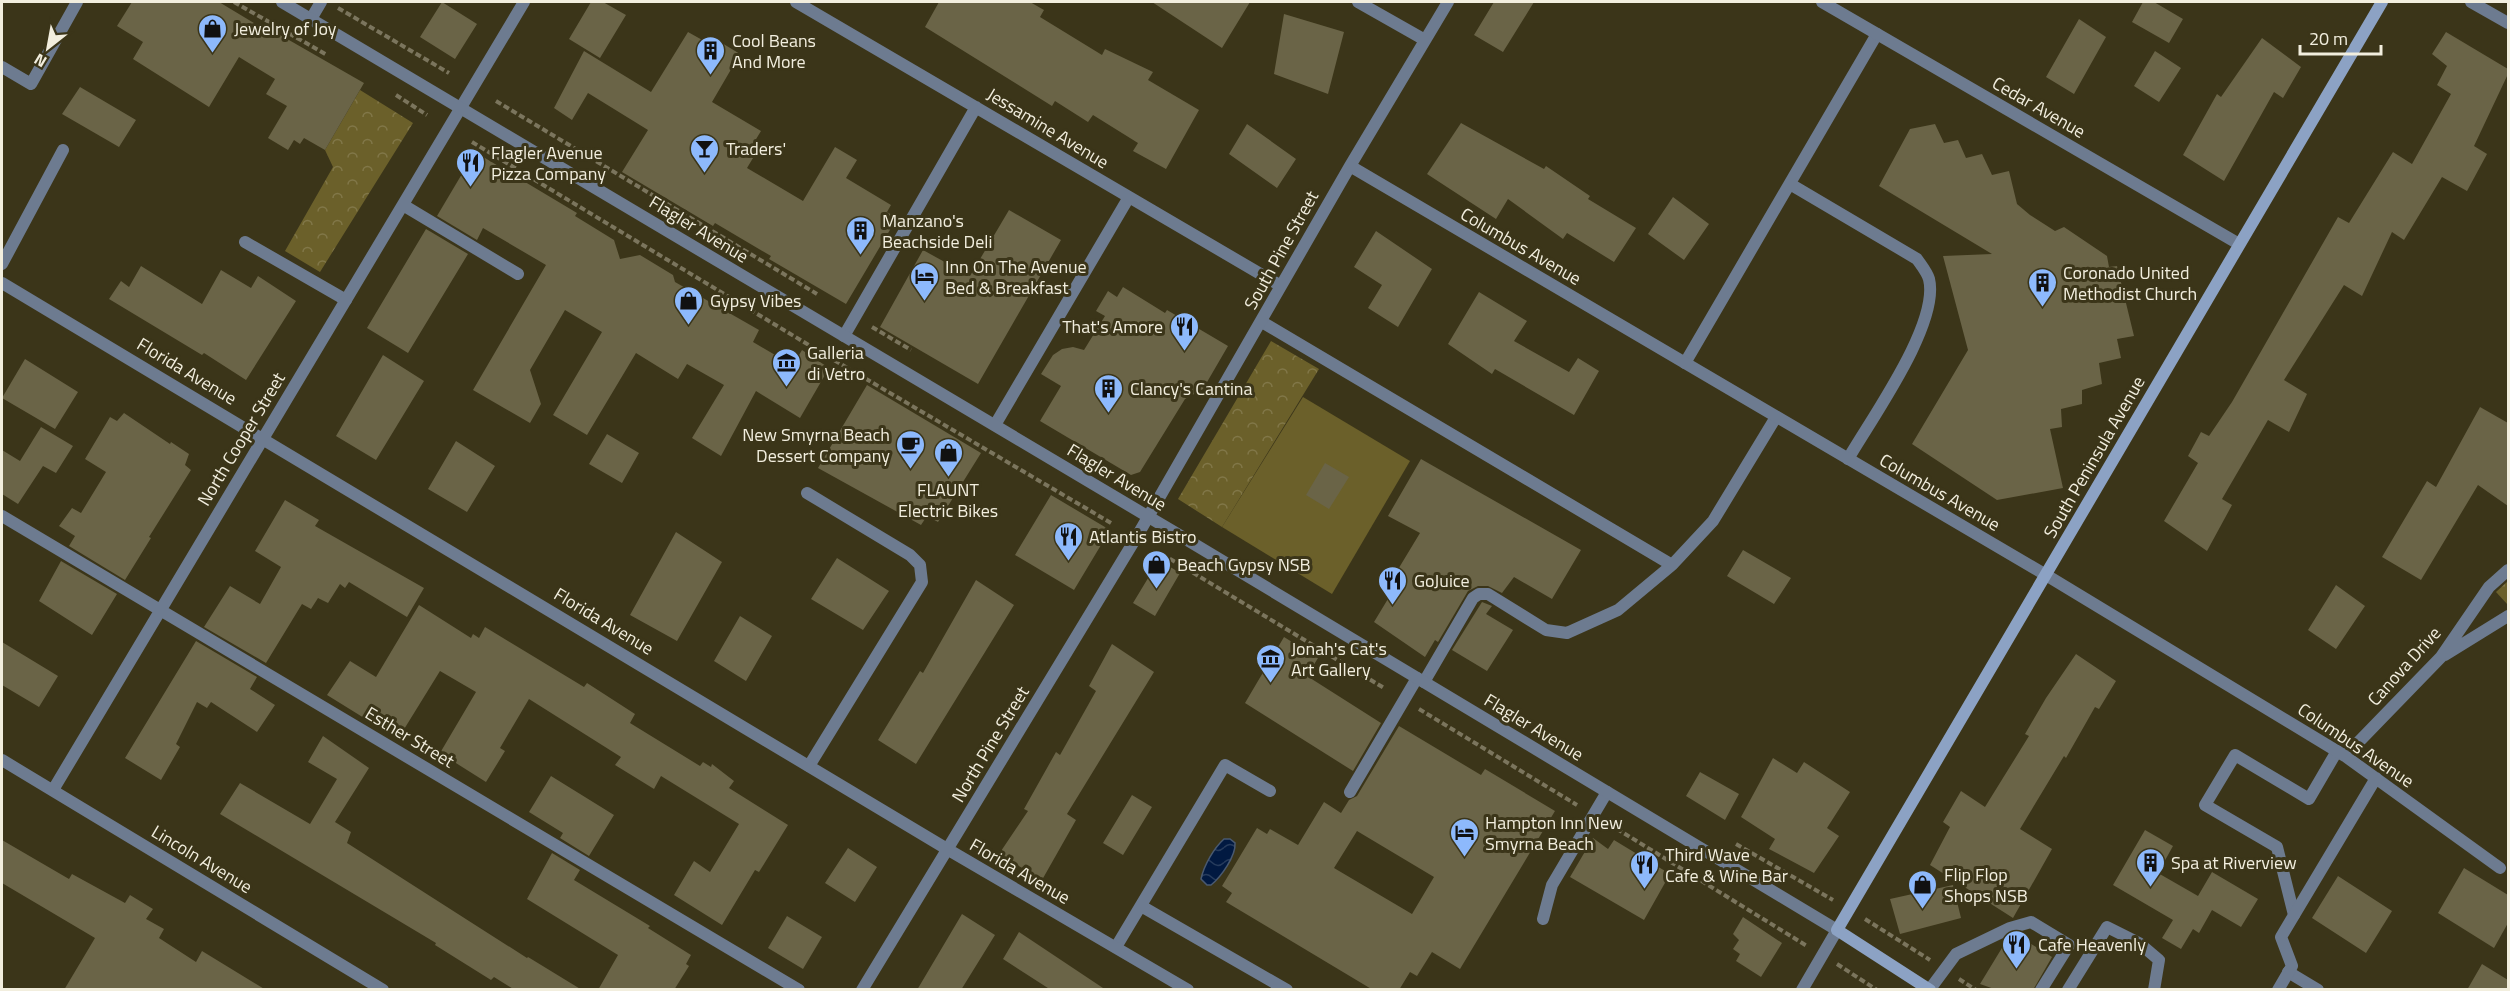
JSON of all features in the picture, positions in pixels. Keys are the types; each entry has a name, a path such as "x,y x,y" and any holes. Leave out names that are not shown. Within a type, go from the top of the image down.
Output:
{"main road":[{"name":"South Peninsula Avenue","path":"1837,930 2382,2"},
{"name":"Flagler Avenue","path":"1837,930 1930,989"}],"street":[{"path":"2,67 31,84 77,2"},
{"name":"Flagler Avenue","path":"282,2 995,425 1837,930"},
{"path":"311,19 321,2"},
{"name":"North Cooper Street","path":"53,790 159,609 524,2"},
{"name":"Jessamine Avenue","path":"796,2 1281,286"},
{"path":"1358,2 1425,40"},
{"name":"South Pine Street","path":"1149,517 1350,166 1448,2"},
{"name":"Cedar Avenue","path":"1822,2 2239,244"},
{"path":"2471,2 2508,23"},
{"path":"1685,363 1877,34"},
{"path":"844,336 976,106"},
{"path":"2,264 63,150"},
{"name":"Columbus Avenue","path":"1350,166 2046,575 2341,753 2500,868"},
{"path":"1790,184 1917,259 1929,278 1930,296 1927,315 1915,345 1848,459"},
{"path":"995,425 1129,197"},
{"path":"404,205 518,274"},
{"path":"245,242 346,300"},
{"name":"Florida Avenue","path":"2,283 263,437 947,849 1188,990"},
{"path":"1262,322 1672,566"},
{"path":"1350,792 1473,598 1479,594 1488,594 1546,630 1567,633 1618,610 1672,566 1713,521 1776,417"},
{"path":"807,493 910,555 920,565 922,582 809,766"},
{"name":"Esther Street","path":"2,516 799,990"},
{"name":"North Pine Street","path":"862,990 1149,517"},
{"name":"Canova Drive","path":"2294,915 2277,847 2205,805 2235,755 2309,799 2341,753 2441,657 2489,587 2508,570"},
{"path":"2441,657 2508,616"},
{"name":"Lincoln Avenue","path":"2,760 383,990"},
{"path":"1116,947 1225,765 1270,791"},
{"path":"2278,990 2292,966 2281,937 2376,778"},
{"path":"1543,919 1552,885 1607,792"},
{"path":"1141,906 1287,990"},
{"path":"1930,989 1956,954 2010,928 2031,922 2069,945 2041,990"},
{"path":"2068,990 2107,927 2139,943 2159,960 2154,990"},
{"path":"1802,990 1837,930"},
{"path":"2288,972 2318,990"}],"path":[{"path":"234,2 335,59"},
{"path":"338,8 449,73"},
{"path":"392,93 428,116"},
{"path":"496,101 822,297"},
{"path":"472,142 822,353 1111,523"},
{"path":"1162,554 1384,688"},
{"path":"1874,925 1976,990"},
{"path":"1846,969 1877,990"}],"green space":[{"path":"360,90 413,123 320,272 285,251 333,167 325,150"},
{"path":"1271,341 1319,369 1222,527 1178,499"},
{"path":"1303,397 1410,461 1332,594 1222,527"},
{"path":"2508,581 2508,605 2496,592"}],"water":[{"path":"1224,839 1230,839 1235,843 1233,854 1219,877 1211,885 1207,885 1201,879 1204,868"}],"building":[{"path":"132,2 219,2 274,35 275,32 364,83 325,150 304,138 300,144 294,140 288,150 268,138 287,106 266,94 275,79 239,57 209,107 133,59 143,42 117,26"},
{"path":"442,2 477,24 455,59 420,37"},
{"path":"591,2 603,2 626,15 600,58 569,39"},
{"path":"939,2 1030,2 1044,10 1040,17 1102,55 1105,49 1153,72 1148,80 1199,110 1166,169 1133,151 1138,143 1093,115 1088,122 1055,101 1052,106 925,27"},
{"path":"1152,2 1250,2 1222,48"},
{"path":"1494,2 1534,2 1503,52 1474,35"},
{"path":"2143,2 2154,2 2183,19 2169,43 2132,22"},
{"path":"1284,14 1344,32 1328,94 1274,74"},
{"path":"2079,19 2106,37 2074,94 2046,77"},
{"path":"688,32 713,46 717,40 740,54 712,102 761,131 750,149 756,153 747,168 803,201 835,147 857,160 846,178 891,205 887,212 897,218 846,304 769,259 771,256 715,223 713,226 622,172 648,130 588,93 572,120 554,108 584,51 651,92"},
{"path":"2446,32 2508,69 2508,74 2474,146 2487,154 2467,191 2442,177 2404,240 2392,232 2362,296 2344,285 2284,380 2307,394 2289,432 2268,420 2222,499 2232,505 2207,551 2164,521 2198,463 2188,456 2201,432 2209,436 2232,402 2338,217 2349,223 2393,152 2412,164 2451,94 2437,85 2447,66 2432,54"},
{"path":"2262,38 2301,67 2283,98 2274,92 2224,181 2183,155 2217,94 2221,97"},
{"path":"2155,51 2181,68 2159,102 2134,86"},
{"path":"80,87 136,120 119,147 62,114"},
{"path":"1461,123 1544,169 1546,166 1590,196 1588,199 1636,228 1614,262 1567,233 1563,239 1508,199 1496,219 1427,174"},
{"path":"1247,124 1296,159 1277,188 1229,154"},
{"name":"Coronado United Methodist Church","path":"1935,124 1944,143 1958,140 1966,158 1982,154 1992,175 2009,171 2017,204 2030,215 2055,231 2064,227 2107,256 2109,267 2117,266 2134,336 2117,339 2121,358 2099,363 2102,384 2082,390 2082,404 2061,409 2062,427 2050,429 2063,488 1997,500 1912,444 1968,350 1943,256 1992,254 1879,186 1910,129"},
{"path":"475,152 577,213 575,216 614,240 620,259 640,255 673,275 675,282 759,330 753,342 787,362 789,358 795,362 802,350 829,368 800,418 756,391 721,456 692,438 724,385 687,364 678,379 636,353 587,435 553,415 602,332 565,310 530,370 541,404 530,423 473,390 546,265 483,228 477,240 437,216"},
{"path":"1673,197 1709,224 1684,260 1648,234"},
{"path":"1009,210 1061,240 978,384 880,327 923,250 970,276"},
{"path":"426,229 468,254 408,353 367,328"},
{"path":"1376,231 1432,269 1398,327 1368,308 1382,285 1354,267"},
{"path":"141,266 202,304 221,270 251,288 258,276 296,301 246,380 204,353 202,355 109,299 121,281 129,287"},
{"path":"1123,287 1165,313 1167,310 1228,346 1203,389 1185,399 1140,472 1131,475 1040,421 1061,386 1041,374 1053,355 1062,349 1073,347 1084,350 1105,316 1096,311 1108,291 1117,297"},
{"path":"1479,292 1527,321 1514,341 1569,372 1578,358 1599,371 1574,415 1495,369 1492,374 1448,344"},
{"path":"383,355 424,381 376,460 336,436"},
{"path":"25,359 78,392 55,429 2,398"},
{"path":"867,385 981,453 938,522 927,516 921,525 818,468"},
{"path":"2480,407 2508,423 2508,506 2478,485 2421,580 2382,557 2427,481 2436,487"},
{"path":"124,413 189,454 185,465 191,470 125,580 69,546 75,536 59,526 72,508 81,513 106,472 85,459 110,417 117,421"},
{"path":"41,427 73,446 56,473 43,466 18,504 2,494 2,450 20,461"},
{"path":"607,434 639,453 622,483 589,464"},
{"path":"456,441 495,466 467,512 428,489"},
{"path":"1421,459 1581,550 1552,599 1514,577 1502,593 1488,586 1478,586 1468,591 1438,642 1435,640 1425,657 1374,622 1400,579 1394,576 1420,533 1388,516"},
{"path":"1325,463 1349,477 1329,509 1306,495"},
{"path":"1051,495 1110,530 1074,590 1015,555"},
{"path":"285,500 319,520 315,526 424,588 407,617 349,582 345,588 340,584 328,603 318,598 311,609 302,604 266,663 204,627 230,586 260,604 281,567 255,551"},
{"path":"676,532 722,562 677,641 630,615"},
{"path":"1743,550 1791,578 1774,604 1727,576"},
{"path":"837,558 889,591 863,630 811,599"},
{"path":"1159,560 1180,573 1155,616 1133,603"},
{"path":"61,561 117,594 92,635 39,601"},
{"path":"976,580 1014,605 916,764 878,740 920,671 923,673"},
{"path":"2336,585 2365,606 2336,649 2308,630"},
{"path":"1482,602 1492,606 1486,614 1513,630 1487,671 1452,650"},
{"path":"419,605 471,638 473,634 479,638 485,627 584,687 587,683 635,714 630,723 700,766 703,762 711,767 712,764 734,781 729,788 788,825 759,872 755,870 722,925 674,895 694,861 710,872 739,824 661,776 654,789 615,765 621,757 529,699 500,748 505,751 486,782 440,753 476,692 440,671 398,739 327,695 350,661 376,677"},
{"path":"740,616 772,636 746,681 714,661"},
{"path":"1284,637 1318,658 1307,676 1381,723 1353,771 1245,703"},
{"path":"196,641 257,677 250,689 275,705 257,732 211,702 207,708 197,702 176,744 180,747 161,780 125,758"},
{"path":"2,642 58,676 39,707 2,685"},
{"path":"1112,644 1154,672 1067,814 1076,820 1042,880 999,854 1028,811 1024,809 1056,752 1060,755 1096,691 1089,686"},
{"path":"2076,654 2116,681 2099,709 2095,707 2066,758 2064,756 2020,829 2052,849 2013,918 1930,865 1950,827 1943,822 1961,791 1985,807 2029,736 2025,734 2046,698"},
{"name":"Hampton Inn New Smyrna Beach","path":"1399,726 1481,775 1485,769 1555,811 1460,969 1432,952 1417,976 1410,972 1399,990 1373,990 1226,902 1232,893 1222,886 1257,828 1267,834 1270,829 1298,845 1324,802 1341,813 1349,800 1357,796","holes":["1357,831 1434,877 1412,914 1334,868"]},
{"path":"323,736 369,768 335,822 351,832 347,843 527,958 582,990 515,990 494,977 491,980 435,945 436,943 220,814 240,783 310,824 337,779 308,762"},
{"path":"1773,758 1797,773 1804,762 1850,792 1827,828 1839,836 1814,873 1769,849 1775,839 1741,817"},
{"path":"1700,772 1739,794 1725,820 1686,796"},
{"path":"551,776 614,815 589,856 560,838 563,833 529,812"},
{"path":"1132,795 1152,807 1123,855 1103,843"},
{"name":"Spa at Riverview","path":"2145,830 2173,846 2158,873 2198,896 2212,872 2258,899 2241,927 2212,910 2199,933 2193,929 2181,949 2162,938 2173,920 2113,885"},
{"path":"1593,838 1608,849 1614,840 1670,874 1644,920 1570,877"},
{"path":"2,840 69,879 72,874 125,903 130,895 153,909 146,919 164,929 159,938 196,962 202,951 266,990 64,990 95,938 2,883"},
{"path":"848,848 877,867 855,902 825,883"},
{"path":"552,853 580,870 574,880 650,926 648,928 691,955 686,964 689,966 674,990 598,990 618,955 527,899"},
{"path":"2464,868 2508,895 2508,923 2494,948 2438,913"},
{"path":"2338,876 2392,911 2366,953 2312,918"},
{"path":"1953,885 1961,918 1900,934 1890,899"},
{"path":"962,914 995,935 961,990 917,990"},
{"path":"787,916 822,937 803,969 768,948"},
{"path":"1743,917 1782,943 1761,977 1736,961 1740,954 1733,949 1739,940 1733,934"},
{"path":"1019,932 1106,990 1051,990 1003,959"},
{"name":"Cafe Heavenly","path":"2017,935 2052,957 2033,990 1997,990 1980,984 2008,938"},
{"path":"2482,964 2508,980 2508,990 2467,990"}],"place":[{"name":"Jewelry of Joy","path":"213,54"},
{"name":"Cool Beans And More","path":"711,76"},
{"name":"Traders'","path":"705,174"},
{"name":"Flagler Avenue Pizza Company","path":"470,188"},
{"name":"Manzano's Beachside Deli","path":"861,256"},
{"name":"Inn On The Avenue Bed & Breakfast","path":"924,302"},
{"name":"Coronado United Methodist Church","path":"2042,308"},
{"name":"Gypsy Vibes","path":"689,326"},
{"name":"That's Amore","path":"1184,352"},
{"name":"Galleria di Vetro","path":"786,388"},
{"name":"Clancy's Cantina","path":"1109,414"},
{"name":"New Smyrna Beach Dessert Company","path":"911,470"},
{"name":"FLAUNT Electric Bikes","path":"948,478"},
{"name":"Atlantis Bistro","path":"1068,562"},
{"name":"Beach Gypsy NSB","path":"1156,590"},
{"name":"GoJuice","path":"1393,606"},
{"name":"Jonah's Cat's Art Gallery","path":"1270,684"},
{"name":"Hampton Inn New Smyrna Beach","path":"1464,858"},
{"name":"Spa at Riverview","path":"2150,888"},
{"name":"Third Wave Cafe & Wine Bar","path":"1644,890"},
{"name":"Flip Flop Shops NSB","path":"1923,910"},
{"name":"Cafe Heavenly","path":"2017,970"}]}
